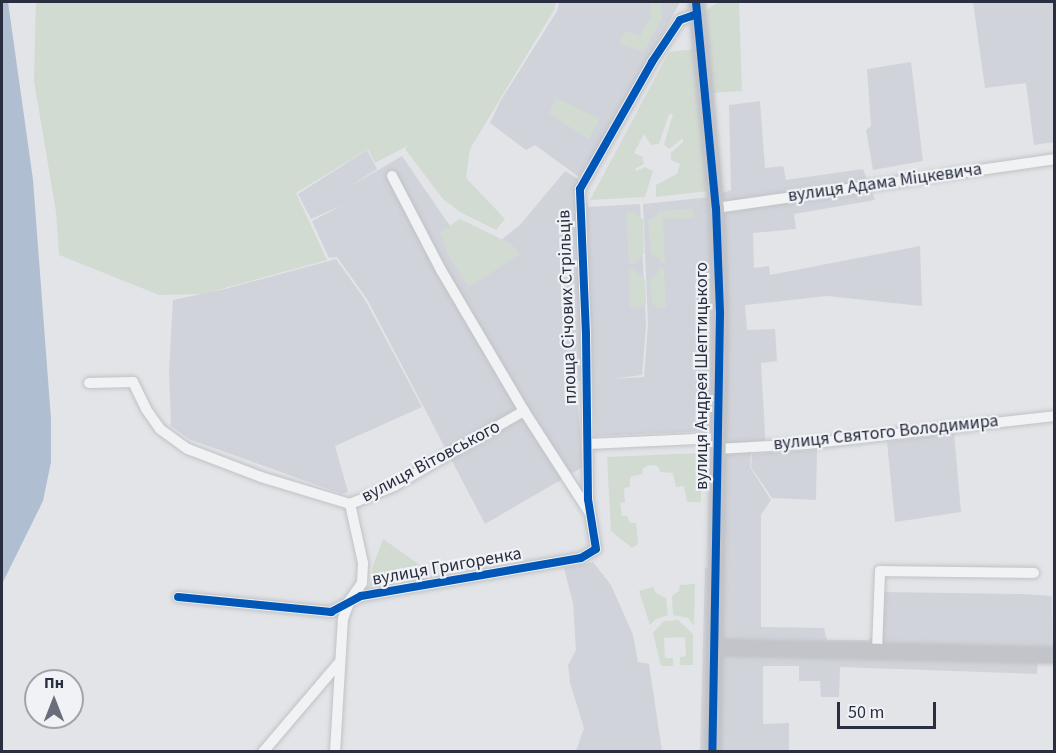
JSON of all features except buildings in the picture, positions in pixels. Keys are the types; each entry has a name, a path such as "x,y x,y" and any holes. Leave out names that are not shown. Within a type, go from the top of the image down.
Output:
{"street":[{"name":"вулиця Андрея Шептицького","path":"696,8 716,208 720,314 712,752"},
{"name":"площа Січових Стрільців","path":"590,513 580,189 652,62 680,20 696,8"},
{"name":"вулиця Адама Міцкевича","path":"716,208 1054,159"},
{"name":"площа Січових Стрільців","path":"392,176 441,270 524,411 590,513 594,525 596,549 581,558"},
{"name":"вулиця Вітовського","path":"89,383 133,382 146,409 160,429 188,449 261,477 350,504 394,486 524,411"},
{"name":"вулиця Святого Володимира","path":"588,444 806,444 1054,416"},
{"path":"334,752 338,664 343,619 350,600 362,583 363,563 350,504"},
{"name":"вулиця Григоренка","path":"178,597 331,612 350,600 581,558"},
{"path":"877,650 880,571 1034,573"},
{"path":"714,647 1054,655"},
{"path":"263,752 338,664"}],"shaded area":[{"path":"36,2 556,2 554,10 470,149 466,178 505,219 496,230 460,212 443,199 405,149 409,145 375,163 368,149 296,193 327,260 203,294 159,295 59,255 56,212 34,81"},
{"path":"559,2 680,2 616,120 579,177 535,145 526,150 490,123 501,100 557,11"},
{"path":"650,2 661,2 662,18 644,52 619,44 625,31 640,36 651,16"},
{"path":"973,2 1054,2 1054,142 1034,145 1026,83 985,88"},
{"path":"717,3 739,3 742,91 711,93 705,11"},
{"path":"696,49 708,191 656,197 656,185 677,174 680,164 671,160 671,153 683,142 683,138 669,149 664,145 673,114 669,114 659,144 651,145 644,134 634,153 643,157 644,164 635,169 636,171 645,167 653,171 645,197 590,200 669,52"},
{"path":"911,62 923,161 873,170 866,130 871,126 867,69"},
{"path":"557,98 600,119 588,139 549,113"},
{"path":"760,101 765,168 783,166 786,180 863,169 875,200 794,214 796,229 753,233 754,268 769,266 770,275 920,246 922,306 827,296 745,305 747,330 775,329 777,361 761,363 766,451 751,452 750,467 771,500 761,515 761,627 824,628 827,640 868,640 882,630 881,592 1052,596 1053,648 1039,647 1037,674 840,667 839,697 821,697 820,681 799,681 799,666 763,666 763,724 789,723 789,751 700,752 705,568 718,567 713,197 731,190 729,105"},
{"path":"367,150 377,169 349,187 402,156 474,261 520,225 565,171 578,179 588,207 640,204 646,325 642,375 611,379 644,377 648,325 643,204 711,197 714,427 710,431 595,436 592,381 595,380 576,381 583,467 485,524 367,299 337,257 329,258 312,221 343,205 311,219 298,194"},
{"path":"693,209 694,218 663,219 665,263 661,263 651,254 648,221 656,216 658,211"},
{"path":"634,212 643,220 644,253 634,264 629,264 626,213"},
{"path":"460,219 511,244 520,254 469,287 450,258 440,232"},
{"path":"336,259 365,300 422,407 335,446 348,492 342,494 189,439 171,426 169,371 173,300 225,289"},
{"path":"659,268 664,268 666,308 657,308 652,303 650,279 657,275"},
{"path":"629,270 634,270 645,279 646,303 641,307 630,308"},
{"path":"954,433 961,512 895,522 887,442"},
{"path":"817,450 816,500 772,498 751,467 752,454"},
{"path":"701,453 701,502 687,502 684,486 676,487 673,473 660,472 658,466 650,465 643,468 642,474 630,477 630,487 624,488 625,502 620,503 622,516 627,516 630,523 636,523 638,544 632,548 611,531 607,457"},
{"path":"383,539 430,572 426,580 370,586 373,566"},
{"path":"593,562 611,585 633,635 638,662 649,664 662,751 576,751 584,728 570,683 568,665 576,650 573,603 564,568"},
{"path":"695,584 694,626 688,618 673,615 672,596 679,591 680,585"},
{"path":"653,587 656,593 666,598 668,615 656,619 650,625 639,591"},
{"path":"678,620 693,634 693,665 680,665 680,657 686,656 685,637 664,638 665,658 673,658 673,666 661,666 653,633 664,621"}],"water":[{"path":"2,2 8,2 33,180 51,419 51,462 43,501 2,584"}],"cycle path":[{"path":"696,2 716,208 720,314 712,752"},
{"path":"178,597 331,612 361,596 581,558 596,549 588,499 586,334 580,189 652,62 680,20 697,14"}]}
